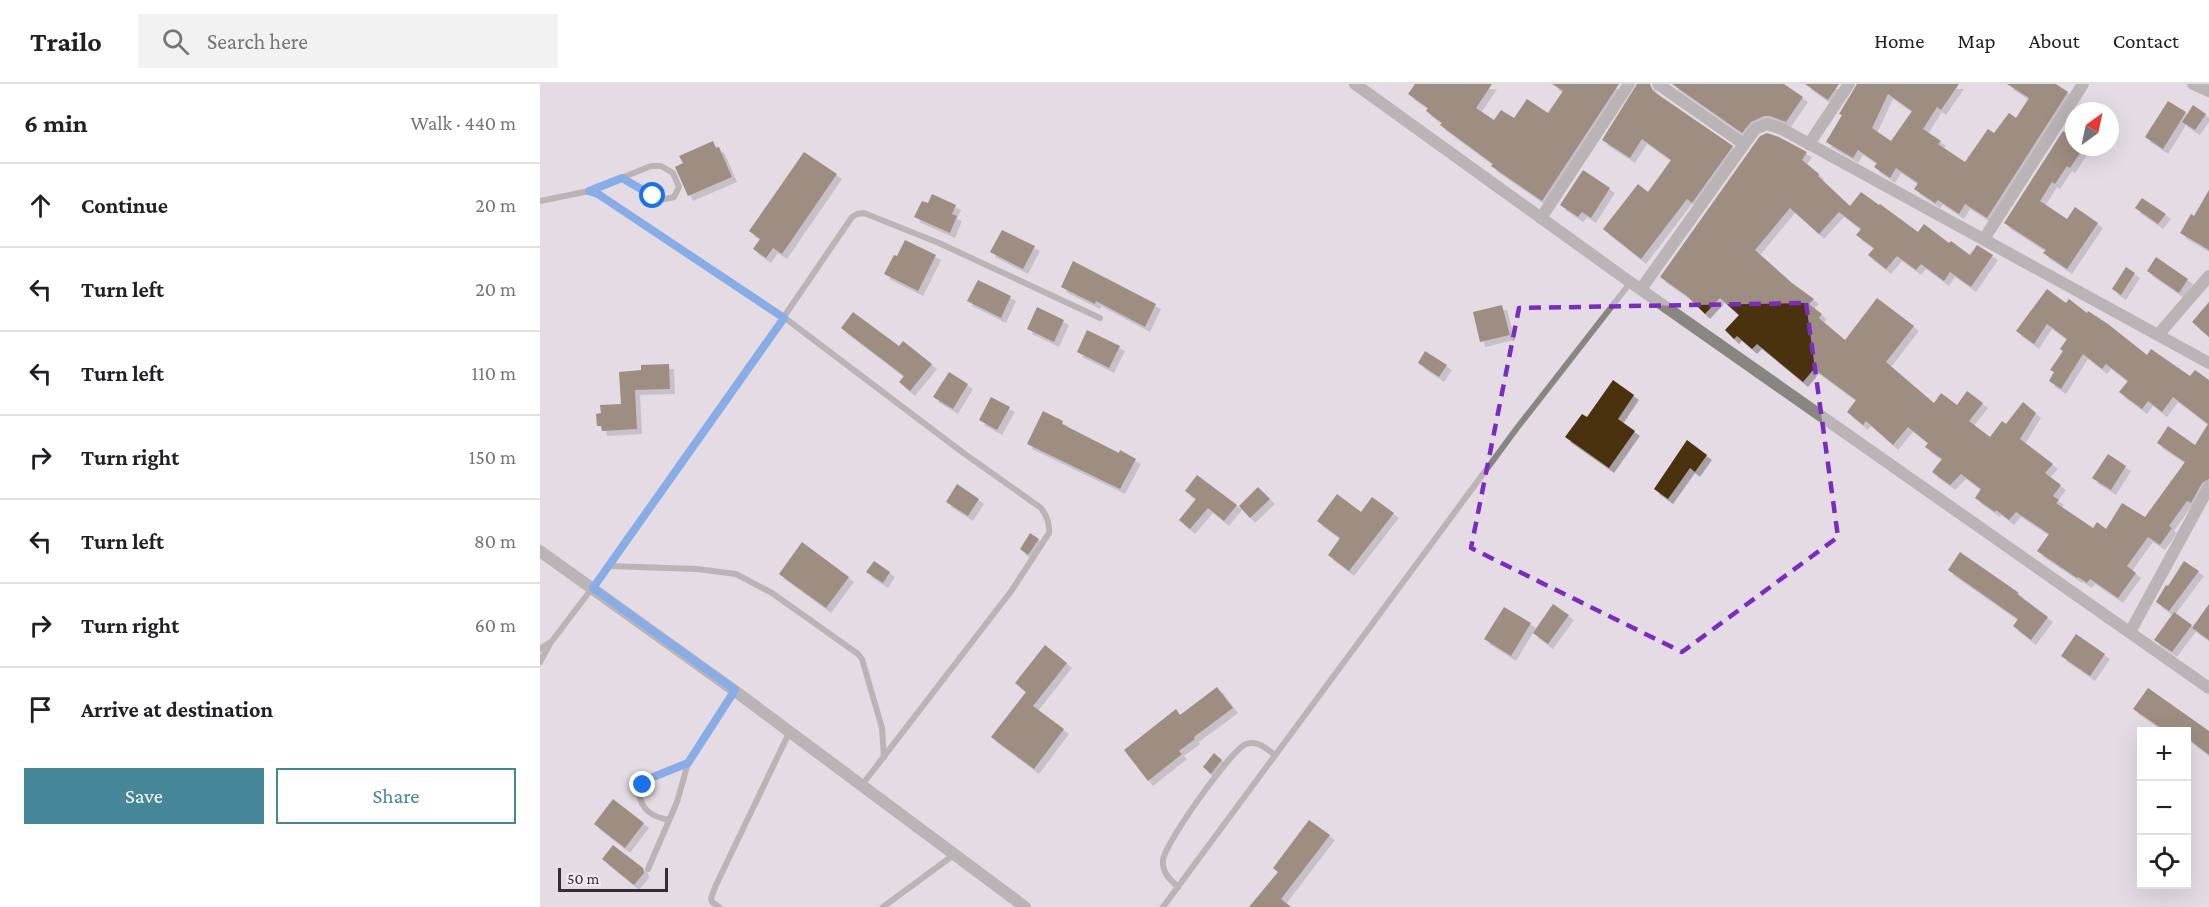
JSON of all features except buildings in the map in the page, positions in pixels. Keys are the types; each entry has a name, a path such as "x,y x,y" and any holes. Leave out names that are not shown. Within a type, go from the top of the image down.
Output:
{"street":[{"path":"1355,84 1635,286 2209,688"},
{"path":"1541,218 1629,84"},
{"path":"1658,84 1744,144"},
{"path":"1809,144 1849,84"},
{"path":"1984,239 2083,84"},
{"path":"2193,84 2209,91"},
{"path":"1635,286 1755,129 1767,124 1782,129 2209,363"},
{"path":"2158,335 2209,276"},
{"path":"2130,632 2209,487"},
{"path":"540,550 735,690 789,733 1025,907"}],"lane":[{"path":"540,201 589,191 651,166 661,166 673,173 679,187 674,197 660,200 622,178"},
{"path":"589,191 598,194 784,318 962,452 1041,508 1050,524 1049,533 1012,590 862,785"},
{"path":"540,662 552,640 609,566 784,318 852,217 864,213 939,243 1100,318"},
{"path":"1163,907 1510,438 1635,286"},
{"path":"609,566 697,569 736,574 772,593 862,659 882,729 884,757"},
{"path":"540,649 552,640"},
{"path":"648,868 677,802 688,763 735,690"},
{"path":"719,907 712,902 711,898 716,885 789,733"},
{"path":"1178,887 1165,873 1163,862 1165,852 1210,785 1240,747 1249,743 1259,744 1275,754"},
{"path":"669,820 648,813 641,803 639,794 648,779 688,763"},
{"path":"883,907 954,854"}],"highlighted area":[{"path":"1806,303 1838,537 1682,652 1471,548 1519,308"}],"route":[{"path":"643,785 648,779 688,763 735,690 593,588 784,318 598,194 589,191 622,178 653,196"}]}
